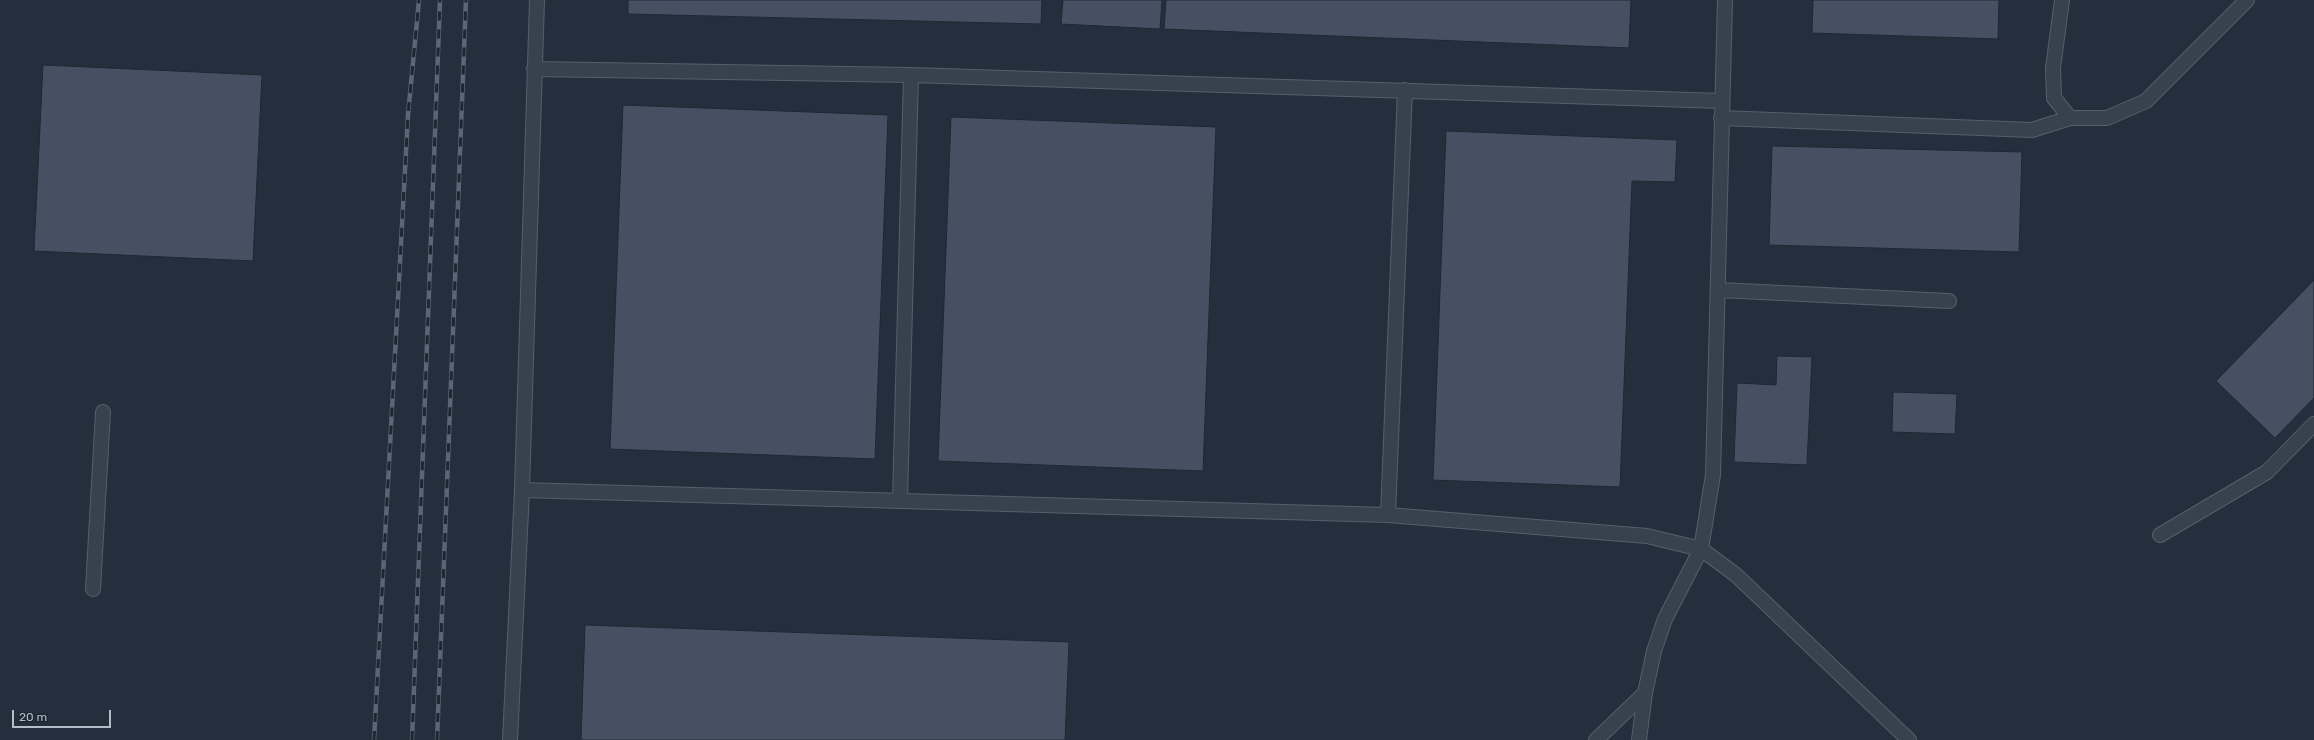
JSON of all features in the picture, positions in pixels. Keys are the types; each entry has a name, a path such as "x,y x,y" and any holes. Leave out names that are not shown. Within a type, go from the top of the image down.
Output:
{"lane":[{"path":"510,740 522,490 537,0"},
{"path":"1638,740 1645,694 1654,651 1665,619 1701,548 1713,475 1719,290 1721,118 1725,0"},
{"path":"2062,0 2053,68 2054,98 2070,118"},
{"path":"1721,118 2032,130 2070,118 2107,118 2146,101 2246,0"},
{"path":"534,69 911,75 1722,101"},
{"path":"900,501 911,75"},
{"path":"1388,515 1405,90"},
{"path":"1719,290 1949,301"},
{"path":"94,589 103,412"},
{"path":"2160,535 2267,472 2314,424"},
{"path":"522,490 1388,515 1647,536 1701,548 1736,575 1909,740"},
{"path":"1596,740 1645,694"}],"building":[{"path":"628,0 1042,0 1041,24 628,14"},
{"path":"1063,0 1162,0 1160,29 1061,24"},
{"path":"1166,0 1631,0 1629,48 1164,29"},
{"path":"1813,0 1999,0 1998,39 1812,33"},
{"path":"43,65 262,75 253,261 34,251"},
{"path":"623,105 888,115 875,459 610,449"},
{"path":"951,117 1216,127 1203,471 938,461"},
{"path":"1446,131 1677,140 1675,182 1632,181 1620,487 1433,480"},
{"path":"1772,146 2022,152 2019,252 1769,245"},
{"path":"2314,280 2314,398 2275,438 2216,381"},
{"path":"1777,356 1812,357 1807,465 1734,462 1737,383 1776,385"},
{"path":"1893,392 1957,394 1955,434 1892,432"},
{"path":"585,625 1069,642 1065,740 581,740"}],"railway":[{"path":"374,740 408,115 419,0"},
{"path":"412,740 440,0"},
{"path":"437,740 466,0"}]}
